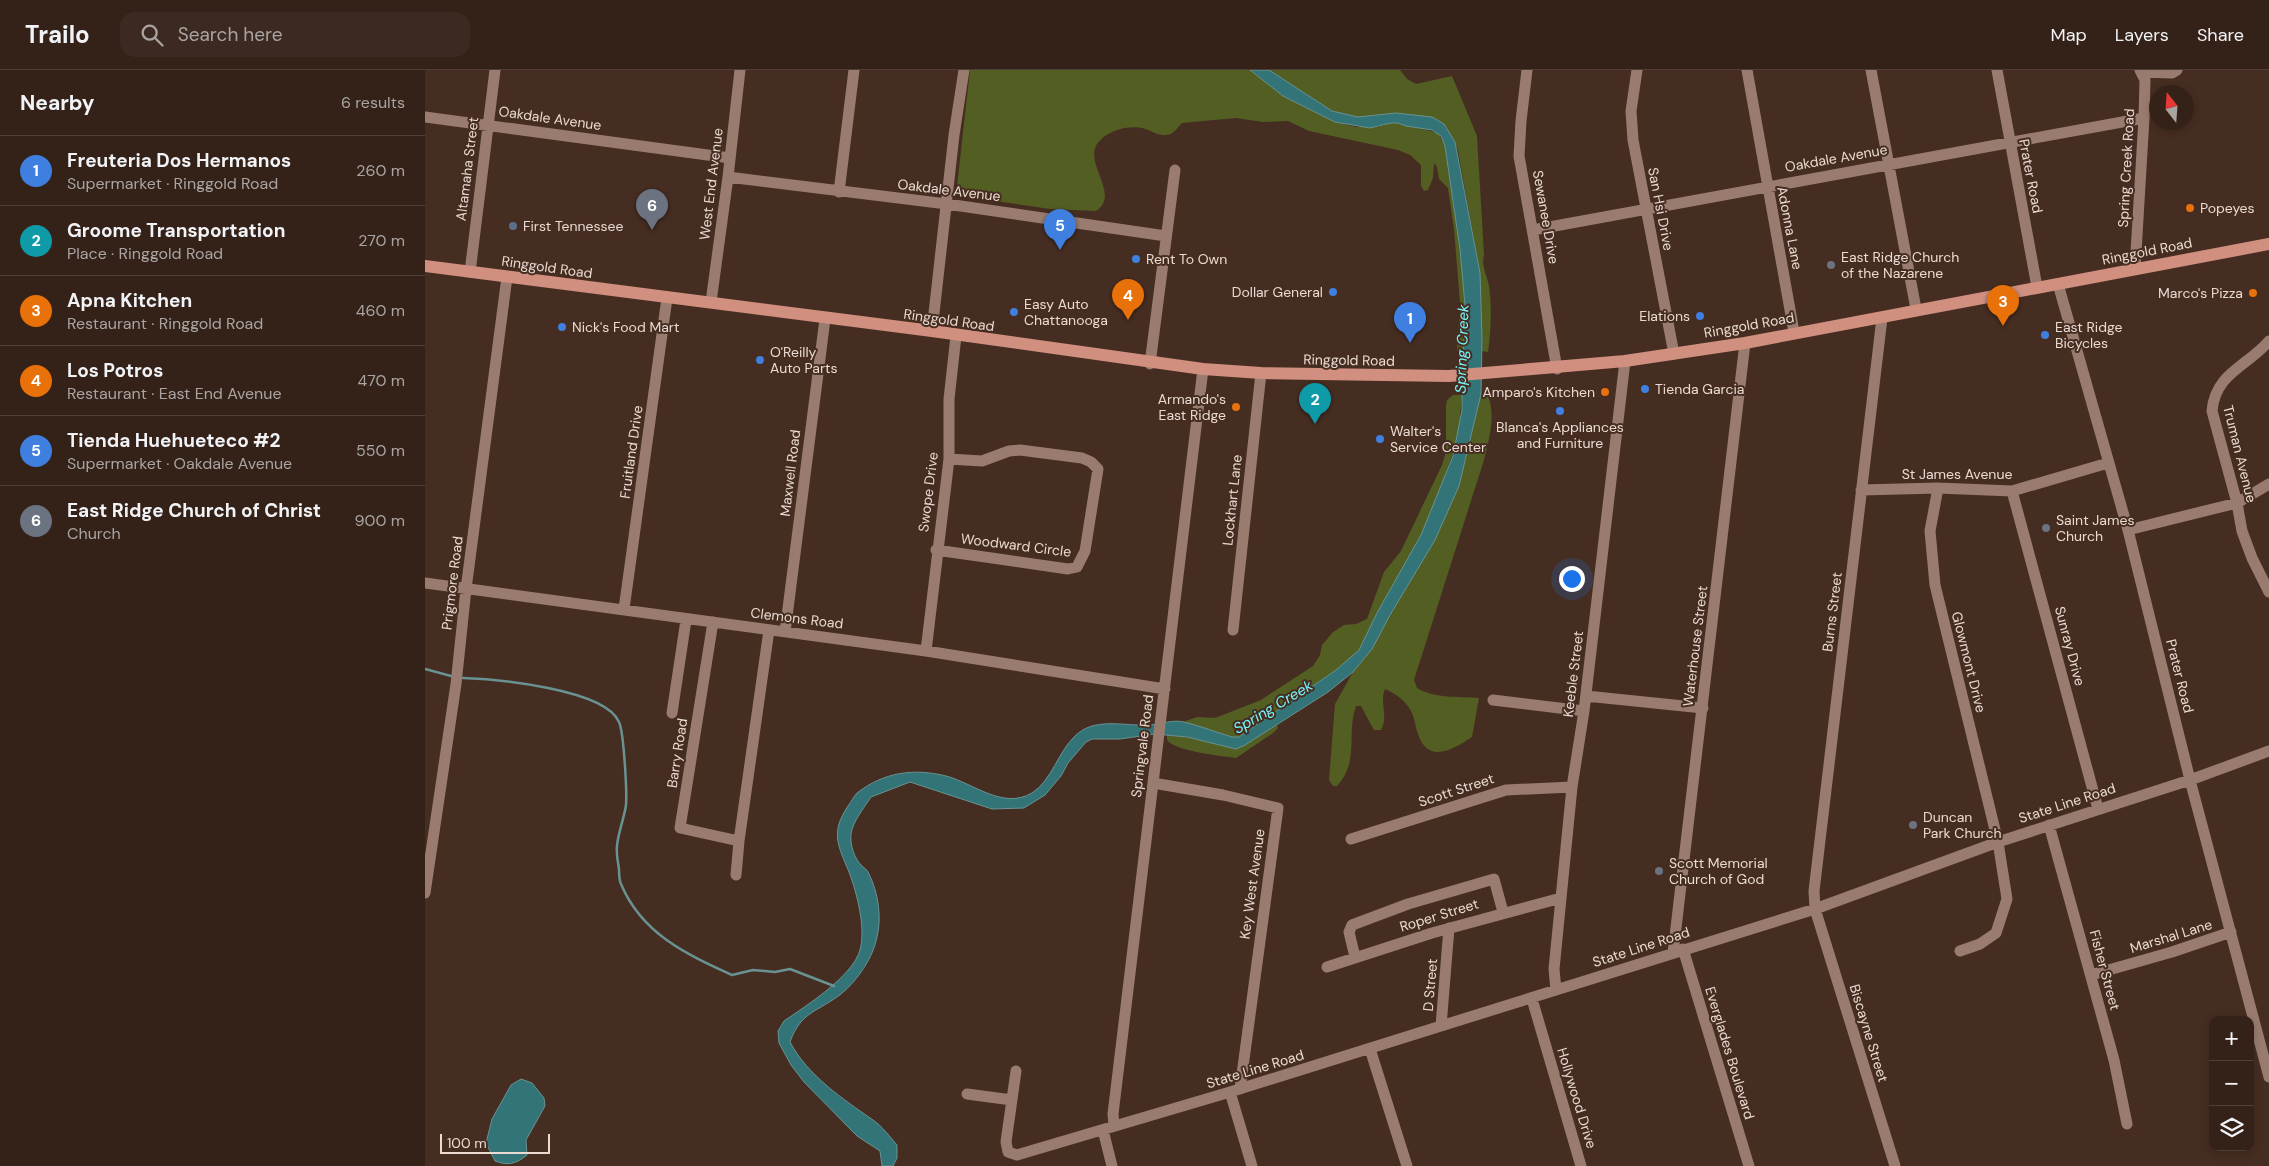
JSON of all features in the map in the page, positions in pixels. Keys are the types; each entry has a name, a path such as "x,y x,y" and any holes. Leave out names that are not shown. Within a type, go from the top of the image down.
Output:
{"main road":[{"name":"Ringgold Road","path":"425,266 667,298 711,302 825,319 931,331 1150,364 1203,370 1261,373 1449,376 1625,361 1745,343 1794,332 1882,318 2037,286 2058,284 2269,244"}],"street":[{"name":"Altamaha Street","path":"469,272 495,70"},
{"name":"West End Avenue","path":"711,302 728,177 739,70"},
{"path":"839,192 853,70"},
{"path":"931,331 954,135 964,70"},
{"name":"Sewanee Drive","path":"1527,70 1519,156 1557,368"},
{"name":"San Hsi Drive","path":"1637,70 1631,111 1633,140 1674,354"},
{"name":"Adonna Lane","path":"1747,70 1794,332"},
{"path":"1871,70 1916,310"},
{"name":"Prater Road","path":"1997,70 2037,286"},
{"path":"2141,71 2172,73 2177,70"},
{"name":"Spring Creek Road","path":"2135,269 2144,118 2145,80 2141,71"},
{"name":"Oakdale Avenue","path":"425,117 730,158"},
{"name":"Oakdale Avenue","path":"1533,230 2009,141 2144,118"},
{"path":"1150,364 1175,170"},
{"name":"Oakdale Avenue","path":"728,177 947,204 1166,236"},
{"name":"Prigmore Road","path":"425,893 456,684 466,589 507,277"},
{"name":"Prater Road","path":"2058,284 2128,530 2190,780 2269,1077"},
{"name":"Fruitland Drive","path":"625,609 667,298"},
{"name":"Burns Street","path":"1815,909 1814,891 1882,318"},
{"name":"Maxwell Road","path":"785,632 825,319"},
{"name":"Swope Drive","path":"926,651 936,550 949,459 949,399 956,336"},
{"name":"Truman Avenue","path":"2269,341 2219,385 2213,398 2212,411 2245,540 2269,592"},
{"name":"Waterhouse Street","path":"1678,951 1703,708 1745,343"},
{"name":"Keeble Street","path":"1556,990 1555,969 1572,786 1586,696 1625,361"},
{"name":"Springvale Road","path":"1115,1126 1113,1114 1203,370"},
{"name":"Lockhart Lane","path":"1233,630 1261,373"},
{"name":"Woodward Circle","path":"936,550 1067,568 1077,567 1085,551 1098,470 1091,462 1082,458 1020,450 1009,451 982,461 949,459"},
{"name":"St James Avenue","path":"1861,490 1938,488 2013,491 2108,463"},
{"path":"2128,530 2237,503 2269,484"},
{"name":"Glowmont Drive","path":"1938,488 1930,531 1935,585 1998,842 2007,899 2004,914 1996,933 1980,944 1960,951"},
{"name":"Sunray Drive","path":"2013,491 2098,809"},
{"name":"Clemons Road","path":"425,583 625,609 686,620 926,651 1165,689"},
{"path":"672,713 686,620"},
{"name":"Barry Road","path":"713,622 680,828 739,841"},
{"path":"736,875 739,841 769,630"},
{"path":"1586,696 1703,708"},
{"path":"1493,700 1584,711"},
{"name":"State Line Road","path":"1012,1100 1006,1142 1008,1152 1017,1155 1235,1091 1815,909 1998,842 2190,780 2269,751"},
{"name":"Key West Avenue","path":"1153,783 1223,795 1278,808 1235,1091 1252,1166"},
{"name":"Scott Street","path":"1351,839 1506,790 1572,786"},
{"name":"Fisher Street","path":"2049,825 2114,1060 2127,1124"},
{"path":"1355,958 1349,932 1352,925 1408,904 1494,879 1503,912"},
{"name":"Roper Street","path":"1327,967 1431,933 1503,912 1561,898"},
{"name":"Biscayne Street","path":"1815,909 1895,1166"},
{"name":"D Street","path":"1441,1026 1449,928"},
{"name":"Marshal Lane","path":"2091,975 2172,952 2231,932"},
{"name":"D Street","path":"1431,933 1448,947"},
{"name":"Everglades Boulevard","path":"1678,951 1749,1166"},
{"name":"Hollywood Drive","path":"1531,999 1581,1166"},
{"path":"1370,1049 1407,1166"},
{"path":"967,1094 1012,1100 1016,1071"},
{"path":"1103,1130 1111,1165"}],"green space":[{"path":"970,70 1250,70 1283,96 1335,122 1356,127 1378,127 1398,123 1438,133 1445,146 1460,249 1466,317 1464,352 1457,350 1460,303 1454,229 1448,188 1439,179 1437,167 1434,163 1433,178 1428,190 1424,191 1421,186 1421,165 1410,155 1398,150 1309,131 1288,121 1263,122 1236,118 1182,123 1174,132 1167,135 1133,127 1119,129 1107,135 1097,144 1094,152 1105,197 1103,204 1096,211 1050,209 956,195"},
{"path":"1268,70 1400,70 1407,79 1416,84 1452,76 1477,136 1483,263 1491,302 1488,352 1481,351 1480,273 1458,151 1444,124 1396,113 1358,117 1332,111"},
{"path":"1481,394 1488,396 1491,411 1492,420 1488,444 1414,680 1417,688 1431,694 1479,698 1472,737 1442,752 1428,749 1422,744 1409,707 1400,698 1385,689 1383,694 1384,720 1381,730 1374,730 1361,706 1356,706 1353,716 1348,767 1337,786 1333,786 1329,780 1335,704 1353,672 1372,649 1435,540 1459,486"},
{"path":"1453,395 1462,395 1458,439 1438,495 1421,536 1377,613 1359,650 1336,670 1239,737 1232,737 1183,722 1197,717 1215,718 1261,700 1313,666 1320,655 1322,645 1333,632 1344,625 1356,624 1367,619 1384,572 1401,551 1442,465 1446,452 1446,406 1447,400"},
{"path":"1277,725 1278,728 1273,733 1236,758 1188,750 1171,744 1167,740 1167,735 1207,740 1236,749"}],"water":[{"path":"1250,70 1269,70 1332,111 1358,117 1396,113 1432,117 1444,124 1455,142 1480,273 1482,338 1481,394 1459,486 1435,540 1372,649 1353,672 1328,692 1245,745 1236,749 1187,737 1155,734 1120,739 1092,739 1086,742 1068,763 1061,776 1045,795 1024,808 992,809 910,782 871,797 854,824 851,838 855,855 859,863 867,870 877,897 879,921 875,945 868,961 853,983 833,1000 805,1018 794,1032 790,1042 806,1066 816,1076 838,1095 876,1122 897,1145 897,1158 893,1166 882,1166 880,1151 857,1136 804,1082 791,1065 779,1043 778,1031 784,1021 839,980 856,960 860,950 862,931 858,900 838,839 842,815 856,794 878,780 889,776 922,772 956,779 999,797 1021,797 1032,793 1045,781 1075,736 1091,726 1100,724 1147,725 1179,721 1232,737 1239,737 1336,670 1359,650 1377,613 1421,535 1453,456 1462,410 1462,366 1466,317 1460,249 1445,146 1441,136 1432,130 1398,123 1370,128 1335,122 1283,96"},
{"path":"521,1079 532,1083 544,1098 545,1106 526,1140 527,1155 512,1163 500,1163 495,1161 486,1143 492,1119 511,1085"}],"waterway":[{"path":"425,669 451,676"},
{"path":"463,678 523,684 572,694 593,701 610,711 619,722 626,776 626,805 617,846 619,879 630,901 653,929 682,950 732,975 753,970 775,972 790,969 834,986"}],"place":[{"name":"Popeyes","path":"2190,208"},
{"name":"First Tennessee","path":"513,226"},
{"name":"East Ridge Church of Christ","path":"652,230"},
{"name":"Tienda Huehueteco #2","path":"1060,250"},
{"name":"Rent To Own","path":"1136,259"},
{"name":"East Ridge Church of the Nazarene","path":"1831,265"},
{"name":"Dollar General","path":"1333,292"},
{"name":"Marco's Pizza","path":"2253,293"},
{"name":"Easy Auto Chattanooga","path":"1014,312"},
{"name":"Elations","path":"1700,316"},
{"name":"Los Potros","path":"1128,320"},
{"name":"Apna Kitchen","path":"2003,326"},
{"name":"Nick's Food Mart","path":"562,327"},
{"name":"East Ridge Bicycles","path":"2045,335"},
{"name":"Freuteria Dos Hermanos","path":"1410,343"},
{"name":"O'Reilly Auto Parts","path":"760,360"},
{"name":"Tienda Garcia","path":"1645,389"},
{"name":"Amparo's Kitchen","path":"1605,392"},
{"name":"Armando's East Ridge","path":"1236,407"},
{"name":"Blanca's Appliances and Furniture","path":"1560,411"},
{"name":"Groome Transportation","path":"1315,424"},
{"name":"Walter's Service Center","path":"1380,439"},
{"name":"Saint James Church","path":"2046,528"},
{"name":"Duncan Park Church","path":"1913,825"},
{"name":"Scott Memorial Church of God","path":"1659,871"}],"water label":[{"name":"Spring Creek","path":"1462,349"},
{"name":"Spring Creek","path":"1273,707"}]}
